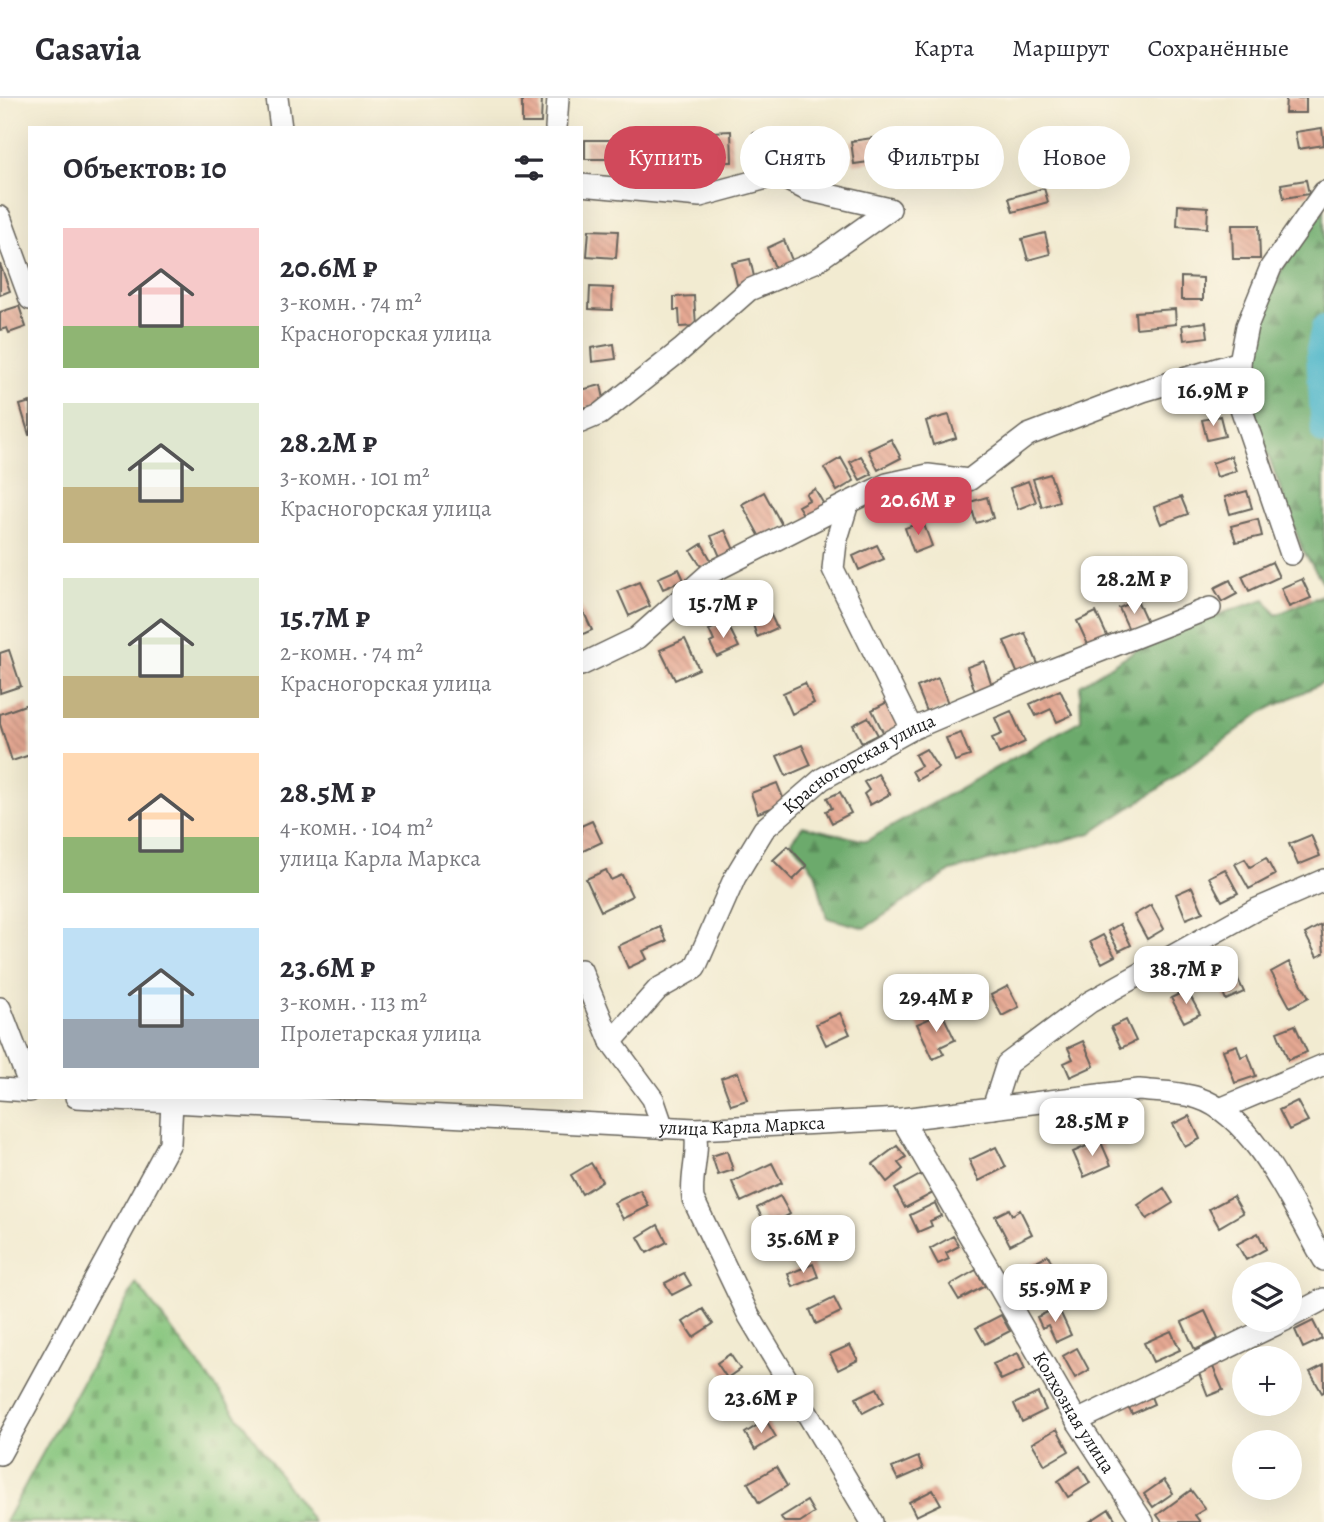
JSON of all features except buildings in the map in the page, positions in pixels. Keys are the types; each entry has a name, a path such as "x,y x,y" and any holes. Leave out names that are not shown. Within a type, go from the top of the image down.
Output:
{"street":[{"path":"277,98 281,126"},
{"path":"556,126 558,98"},
{"path":"583,185 700,196 778,175 807,190 890,209 815,262 749,290 681,350 600,414 583,421"},
{"path":"1291,554 1241,408 1240,362 1247,326 1271,267 1324,191"},
{"path":"0,217 28,294"},
{"path":"583,664 636,638 710,573 887,484 928,475 969,480 1028,435 1143,391 1240,362"},
{"path":"848,503 836,542 833,569 912,729"},
{"name":"Красногорская улица","path":"611,1042 658,989 695,968 735,877 764,829 822,779 912,729 1054,669 1210,608"},
{"path":"993,1108 1007,1063 1090,1002 1255,910 1324,880"},
{"path":"583,975 611,1042 653,1099 663,1128"},
{"path":"0,1008 28,1083"},
{"path":"1220,1109 1324,1065"},
{"path":"0,1089 28,1088"},
{"name":"улица Карла Маркса","path":"114,1099 288,1102 695,1129 902,1119 1139,1090 1198,1098 1220,1109 1246,1131 1324,1260"},
{"path":"0,1454 170,1143 172,1102"},
{"name":"Колхозная улица","path":"902,1119 1077,1421 1143,1522"},
{"path":"695,1129 699,1149 690,1179 692,1199 750,1316 872,1522"},
{"path":"1302,1311 1324,1299"},
{"path":"1077,1421 1259,1332"}],"green space":[{"path":"1324,209 1324,584 1302,549 1251,407 1254,352 1264,302 1293,250"},
{"path":"1324,594 1324,682 1262,712 1160,788 1091,833 951,871 865,928 827,918 815,872 791,841 803,826 866,841 1081,720 1080,685 1163,633 1265,599 1276,615"},
{"path":"136,1283 242,1422 313,1522 5,1522"}],"waterway":[{"path":"1324,328 1319,350 1324,432"}]}
